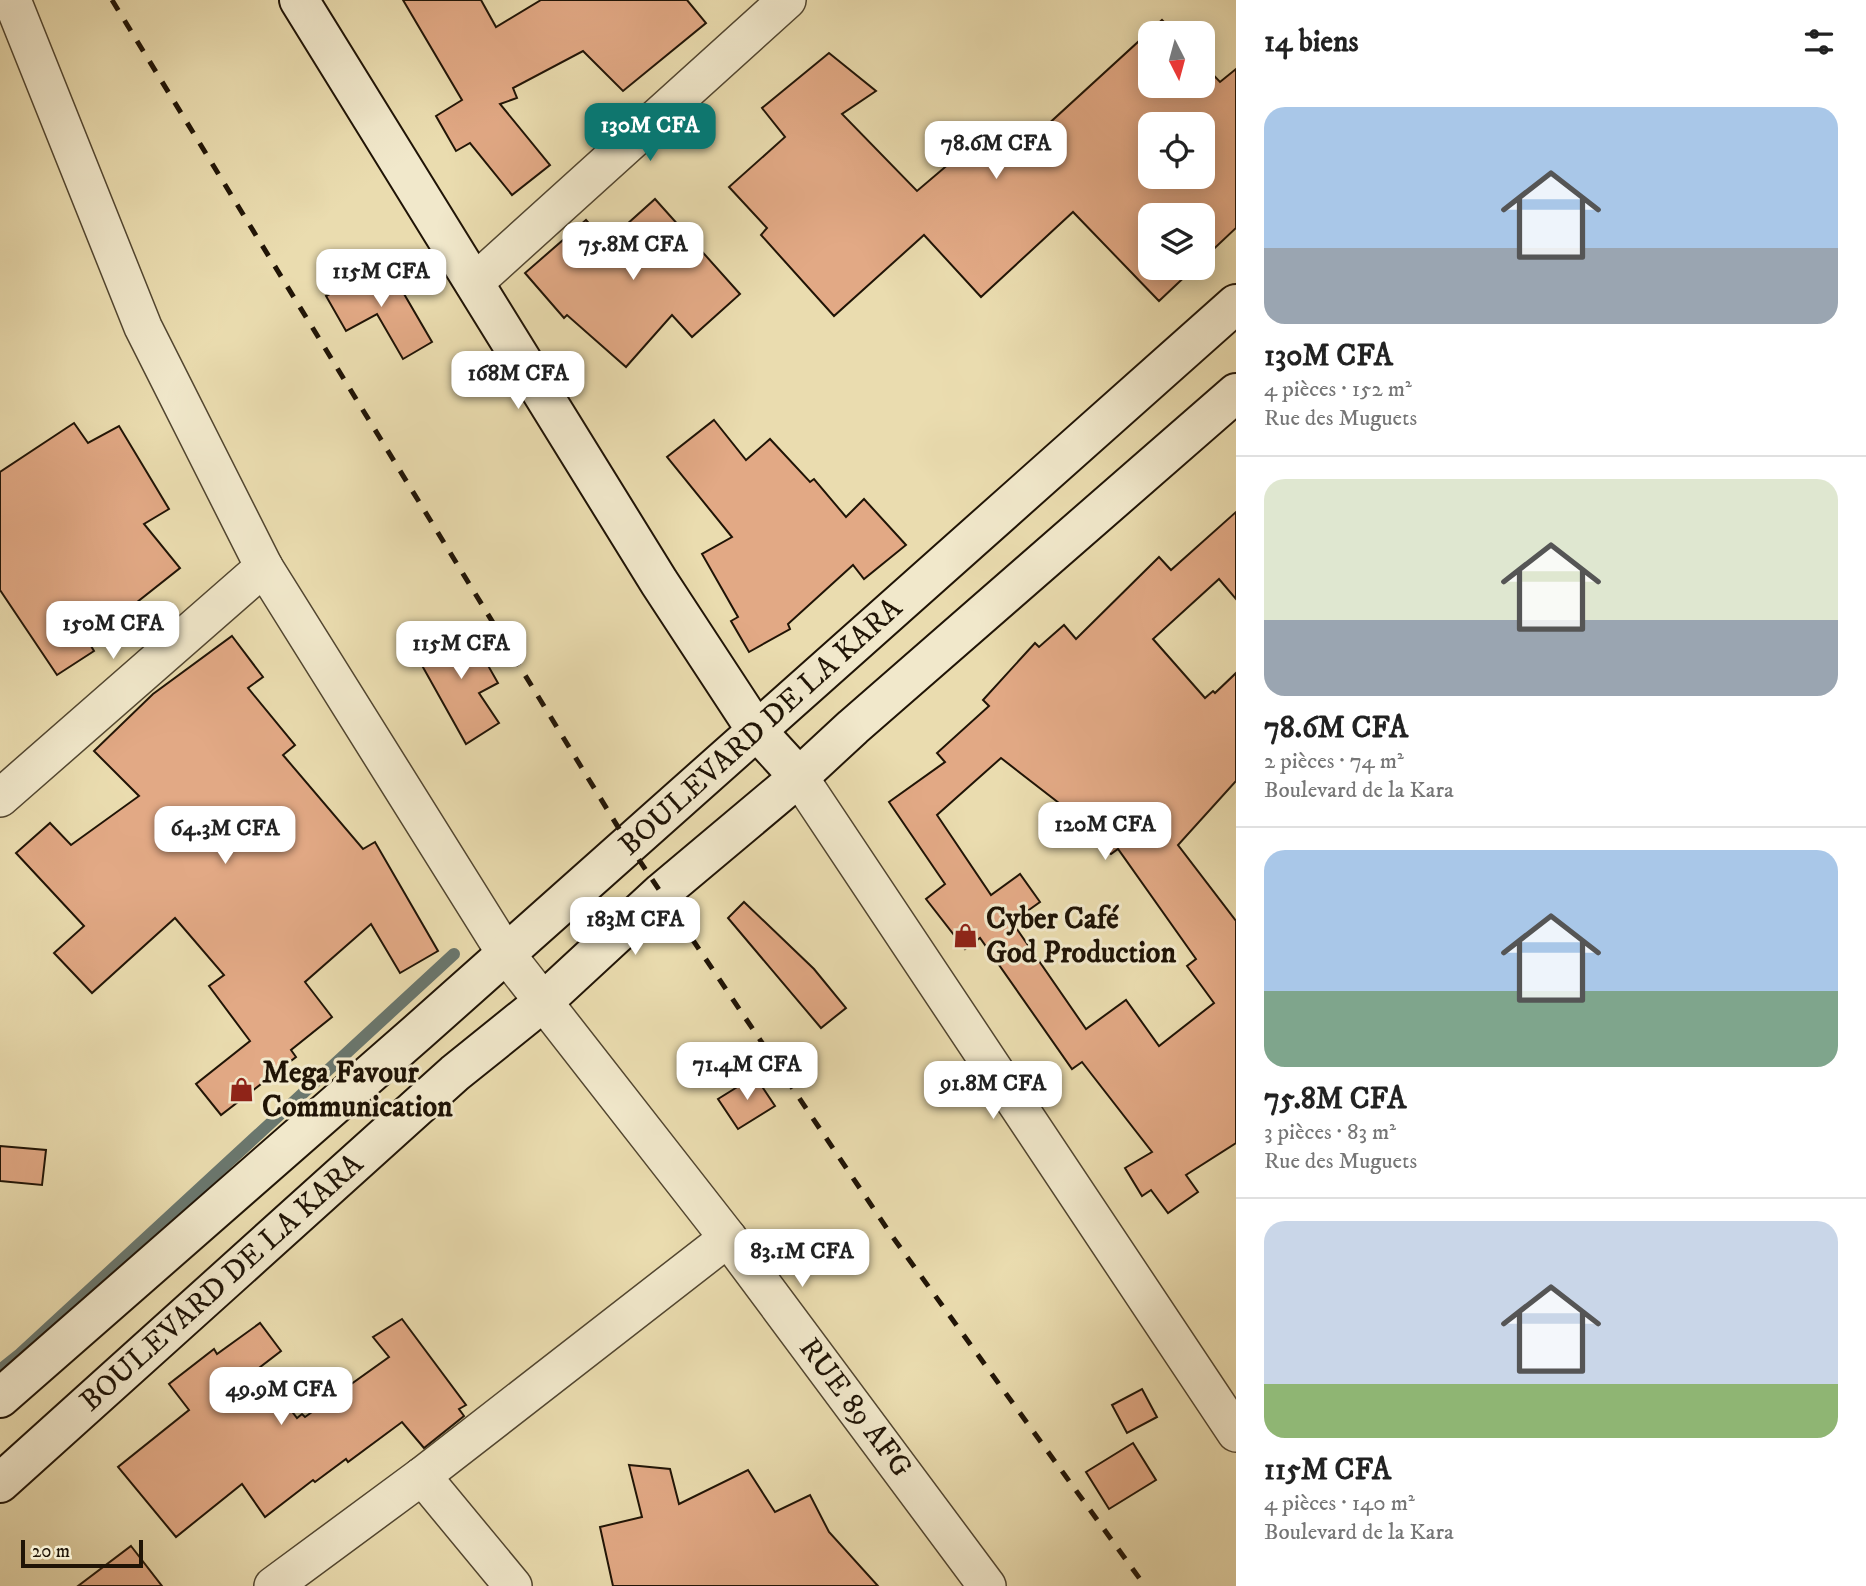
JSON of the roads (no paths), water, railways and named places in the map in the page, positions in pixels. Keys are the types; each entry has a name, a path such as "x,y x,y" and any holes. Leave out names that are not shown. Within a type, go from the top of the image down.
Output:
{"main road":[{"path":"299,0 659,582 756,730 799,777"},
{"name":"BOULEVARD DE LA KARA","path":"0,1398 506,954 1236,304"},
{"name":"BOULEVARD DE LA KARA","path":"0,1483 455,1073 550,1013 662,892 799,777 1236,393"}],"street":[{"name":"RUE 89 AFG","path":"12,0 142,327 264,567 506,954 728,1238 987,1586"},
{"path":"474,283 787,0"},
{"path":"0,798 264,567"},
{"path":"799,777 1236,1433"},
{"path":"273,1586 422,1476 728,1238"},
{"path":"422,1476 513,1586"}],"waterway":[{"path":"0,1370 454,954"}],"railway":[{"path":"112,0 629,845 892,1236 1145,1586"}],"place":[{"name":"Cyber Café God Production","path":"966,936"},
{"name":"Mega Favour Communication","path":"242,1090"}]}
